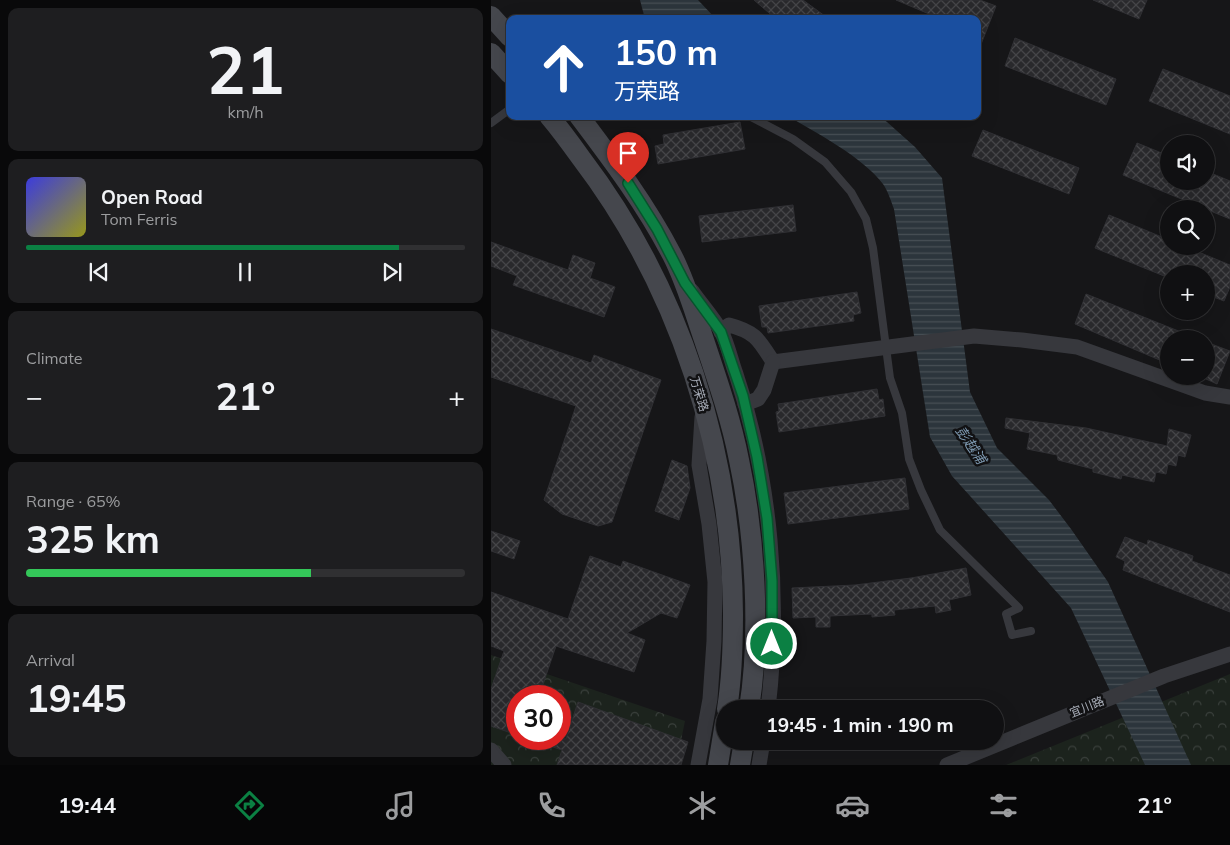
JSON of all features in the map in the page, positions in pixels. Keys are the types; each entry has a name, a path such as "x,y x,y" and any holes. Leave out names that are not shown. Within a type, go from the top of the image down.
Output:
{"main road":[{"path":"491,16 506,33"},
{"path":"491,53 506,70"},
{"name":"万荣路","path":"552,120 600,183 637,241 663,295 685,349 703,404 717,463 728,523 733,581 733,642 728,700"},
{"name":"万荣路","path":"582,120 619,168 673,256 685,283 724,399 739,460 747,512 754,581 754,642 750,700"},
{"path":"718,765 720,750"},
{"path":"740,765 742,750"}],"street":[{"path":"685,283 721,332 745,404 757,457 767,518 772,581 772,644 769,700"},
{"path":"721,332 729,325 744,329 759,340 773,362"},
{"path":"773,362 974,336 1077,347 1205,393 1230,397"},
{"path":"745,404 758,399 764,390 773,362"},
{"path":"698,765 710,699 715,641 713,563 709,524 699,465 703,404"},
{"name":"宜川路","path":"947,765 1164,676 1230,654"},
{"path":"491,750 504,765"},
{"path":"759,765 762,750"}],"lane":[{"path":"491,123 506,112"},
{"path":"756,120 793,140 825,162 851,192 866,219 873,248 890,378 901,413 909,459 921,490 940,530 1019,608 1006,614 1012,636 1031,631"}],"green space":[{"path":"491,655 685,721 676,765 491,765"},
{"path":"1230,674 1230,765 1006,765"}],"water":[{"path":"640,0 698,0 712,15 644,15"},
{"name":"彭越浦","path":"795,120 884,120 915,147 942,178 970,392 997,448 1049,500 1108,582 1191,765 1145,765 1071,608 952,476 930,437 894,209 883,184 864,164 839,146"}],"building":[{"path":"754,0 803,0 824,15 771,15"},
{"path":"896,0 980,0 996,6 981,44 981,15 932,15"},
{"path":"1093,0 1147,0 1139,19"},
{"path":"1015,38 1116,79 1106,105 1005,66"},
{"path":"1163,69 1230,96 1230,134 1149,101"},
{"path":"740,122 745,149 658,164 655,146 664,144 663,135"},
{"path":"983,130 1079,168 1069,194 972,156"},
{"path":"1137,143 1160,152 1160,190 1215,190 1215,175 1230,181 1230,219 1215,213 1215,200 1184,200 1123,175"},
{"path":"793,205 796,231 702,242 699,216"},
{"path":"1109,215 1160,236 1160,255 1206,255 1230,265 1230,287 1224,301 1215,298 1215,265 1160,265 1160,274 1095,248"},
{"path":"491,242 568,270 573,255 595,263 590,278 615,287 604,317 513,285 517,276 491,266"},
{"path":"857,292 861,313 853,315 854,321 768,333 767,327 762,327 759,306"},
{"path":"1086,294 1176,330 1160,330 1160,360 1075,324"},
{"path":"491,329 591,363 594,355 661,380 612,522 598,526 562,514 544,500 576,406 491,377"},
{"path":"1215,345 1230,351 1217,384 1215,383"},
{"path":"877,389 879,400 883,399 885,416 779,432 776,412 779,411 778,404"},
{"path":"1006,418 1086,428 1167,446 1169,429 1191,435 1185,457 1178,455 1176,466 1168,464 1166,474 1156,472 1154,482 1122,475 1121,479 1058,460 1057,455 1027,449 1030,433 1005,428"},
{"path":"672,460 687,466 690,488 679,520 655,511"},
{"path":"905,478 909,509 788,524 784,493"},
{"path":"491,531 520,541 514,559 491,551"},
{"path":"1125,537 1147,545 1148,540 1193,556 1192,561 1230,575 1230,612 1123,570 1125,561 1116,557"},
{"path":"590,556 621,567 623,561 690,585 677,618 661,613 627,633 645,640 634,672 556,646 543,685 506,685 506,731 491,726 491,689 504,651 491,646 491,592 568,619"},
{"path":"966,568 971,595 949,600 951,610 936,613 935,606 894,610 895,615 872,617 872,614 830,616 830,627 816,627 816,617 793,618 792,588 855,585 911,578"},
{"path":"578,702 688,742 681,765 557,765 562,750 571,750 571,724"}],"route":[{"path":"628,183 673,256 685,283 721,332 743,396 757,457 767,518 772,581 772,644"}]}
